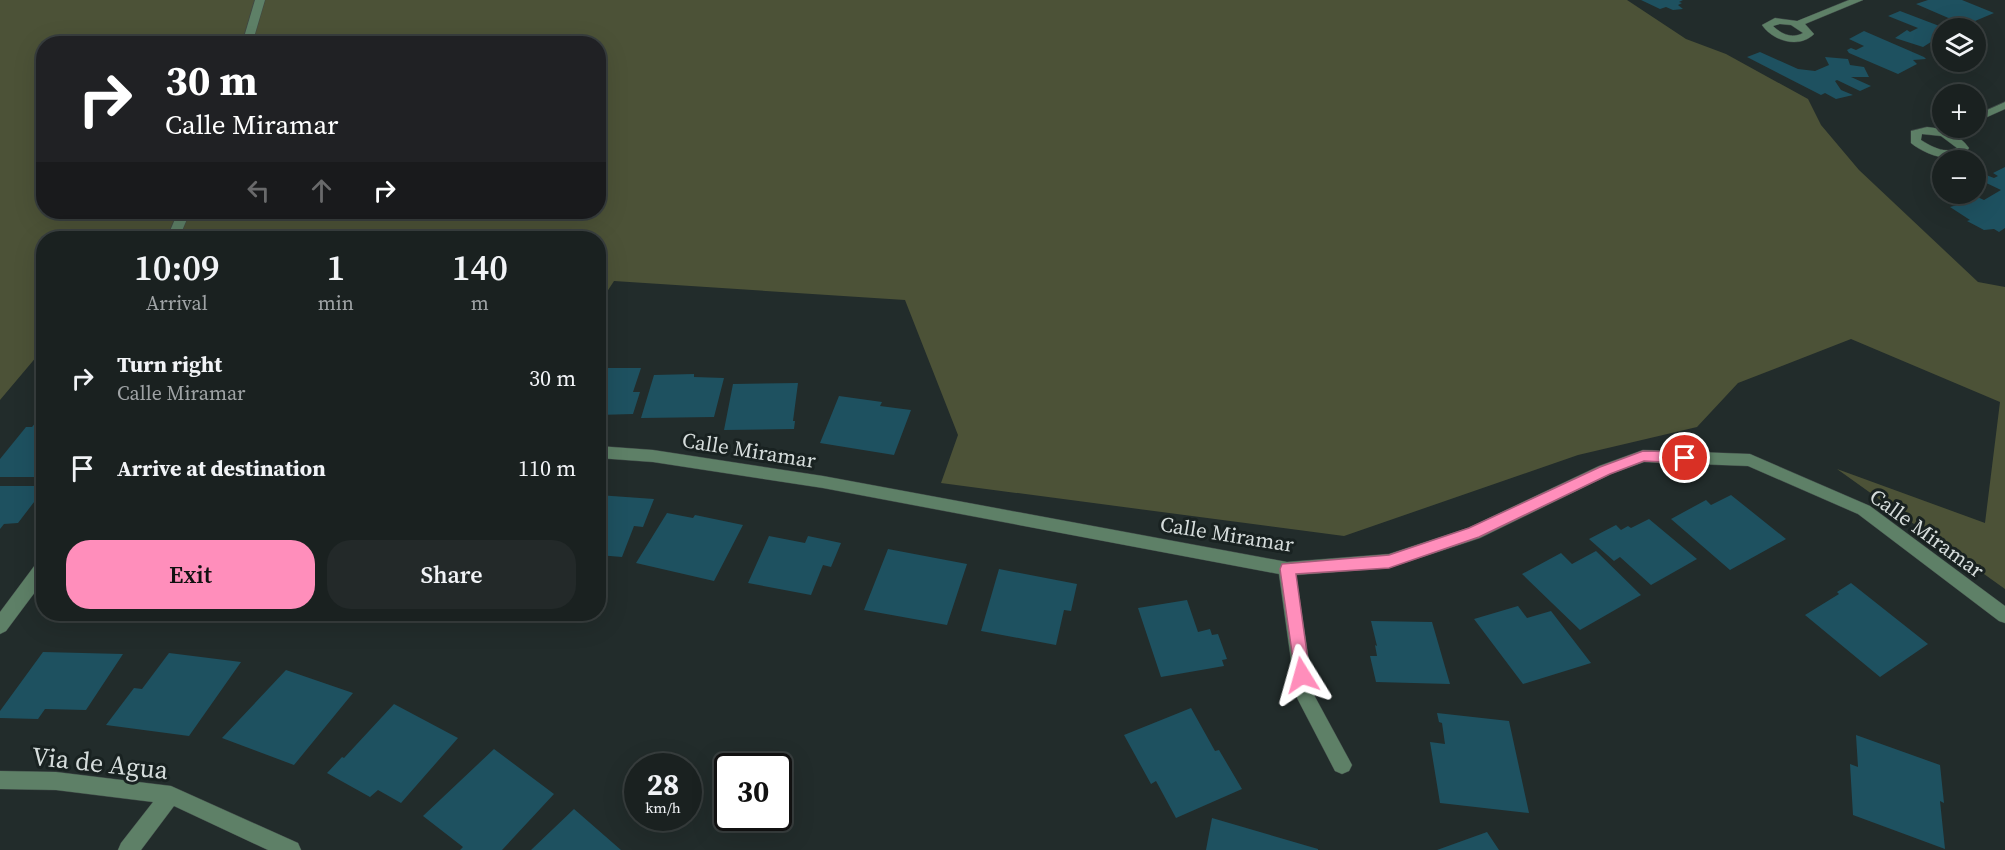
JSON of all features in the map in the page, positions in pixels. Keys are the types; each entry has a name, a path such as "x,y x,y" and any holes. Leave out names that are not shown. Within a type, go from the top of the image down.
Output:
{"street":[{"path":"249,36 260,0"},
{"path":"1797,24 1858,0"},
{"path":"1986,114 2005,105"},
{"name":"Calle Miramar","path":"606,453 653,456 823,482 1287,569 1389,561 1474,533 1605,470 1643,456 1749,460 1864,510 2005,616"},
{"path":"1287,569 1305,696 1342,765"},
{"path":"0,626 36,577"},
{"name":"Via de Agua","path":"0,780 56,781 171,795 291,850"},
{"path":"128,850 171,795"}],"green space":[{"path":"0,0 1627,0 1686,39 1726,54 1808,99 1821,125 1859,170 1978,282 2005,287 2005,589 1837,469 1985,523 2000,402 1851,339 1738,383 1697,427 1578,455 1344,536 941,483 958,435 905,300 614,281 606,293 606,231 36,231 36,357 0,400"}],"building":[{"path":"1641,0 1683,0 1678,5 1683,9 1673,10 1666,7 1660,9"},
{"path":"1928,0 1962,0 1994,13 1982,18 1948,18 1916,4"},
{"path":"1900,11 1932,23 1932,42 1923,47 1895,38 1907,30 1910,32 1918,28 1888,16"},
{"path":"1864,31 1926,59 1913,60 1917,64 1898,74 1849,53 1847,50 1851,48 1856,50 1864,46 1849,39"},
{"path":"1760,52 1798,69 1815,71 1829,65 1825,57 1848,59 1850,65 1864,67 1869,77 1851,77 1871,86 1860,91 1837,80 1835,81 1841,90 1853,95 1836,99 1825,93 1821,95 1747,57"},
{"path":"2005,167 2005,228 1999,232 1994,229 1984,230 1967,221 1970,220 1950,207 1960,204 1986,204 1986,199 2001,190 1986,183 1986,175 1994,178 1998,176 1993,173"},
{"path":"606,368 641,368 633,392 640,392 633,414 606,415"},
{"path":"694,374 694,377 724,378 714,417 641,418 654,375"},
{"path":"798,383 794,429 724,430 733,384"},
{"path":"839,396 882,402 880,406 911,410 894,455 820,443"},
{"path":"36,422 36,477 0,477 0,459 26,427 32,427"},
{"path":"0,486 36,486 36,499 18,523 4,524 0,529"},
{"path":"1731,495 1786,539 1730,570 1671,519 1706,500 1711,505"},
{"path":"606,496 654,499 643,527 634,526 622,557 606,556"},
{"path":"667,513 693,518 695,515 743,525 714,581 636,563"},
{"path":"1649,519 1697,559 1651,585 1620,557 1614,561 1589,539 1616,525 1621,530"},
{"path":"769,536 805,543 808,536 841,543 831,567 823,565 811,595 748,583"},
{"path":"888,549 967,564 947,625 864,610"},
{"path":"1596,551 1641,595 1580,630 1522,574 1561,553 1572,564"},
{"path":"999,569 1077,584 1071,611 1064,610 1056,645 981,631"},
{"path":"1851,583 1928,644 1880,677 1805,615 1839,594 1837,592"},
{"path":"1187,600 1198,632 1210,629 1212,635 1218,634 1227,659 1222,660 1224,666 1161,677 1138,608"},
{"path":"1518,606 1527,618 1551,611 1591,663 1523,684 1474,619"},
{"path":"1371,621 1432,622 1450,684 1376,682 1370,656 1377,656 1375,645 1377,646"},
{"path":"43,652 123,654 86,710 45,709 38,719 0,718 0,711"},
{"path":"169,653 241,662 189,736 106,725 134,688 142,689"},
{"path":"286,670 353,693 294,765 222,738"},
{"path":"394,704 458,738 401,803 378,790 370,797 327,773"},
{"path":"1191,708 1215,751 1219,750 1242,789 1176,818 1156,781 1151,784 1124,735"},
{"path":"1437,713 1509,721 1529,813 1440,803 1430,742 1445,744 1442,723 1439,722"},
{"path":"1856,735 1940,765 1944,803 1940,801 1945,849 1853,815 1850,764 1858,767"},
{"path":"494,749 554,794 502,850 460,850 463,847 423,816"},
{"path":"574,809 621,850 531,850"},
{"path":"1212,818 1318,849 1318,850 1206,850"},
{"path":"1487,832 1499,850 1437,850"}],"route":[{"path":"1302,675 1287,569 1389,561 1474,533 1605,470 1643,456 1685,458"}]}
